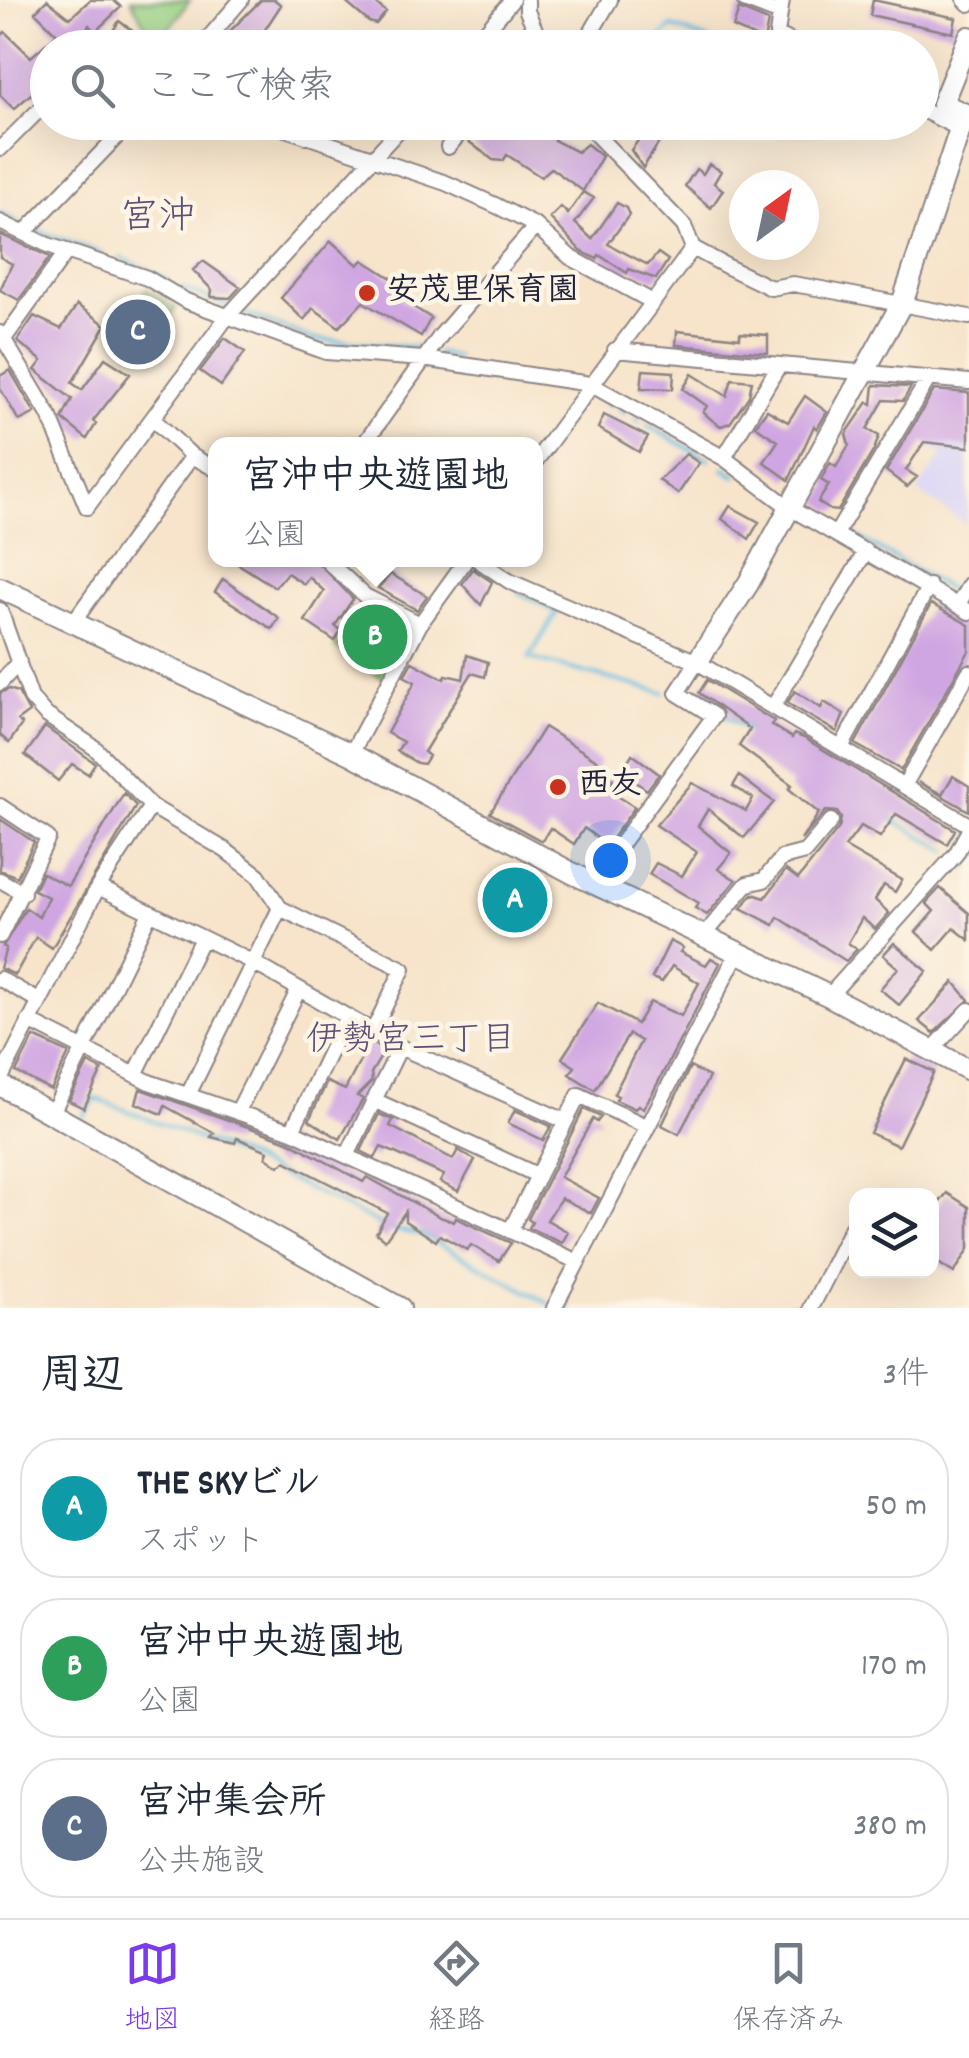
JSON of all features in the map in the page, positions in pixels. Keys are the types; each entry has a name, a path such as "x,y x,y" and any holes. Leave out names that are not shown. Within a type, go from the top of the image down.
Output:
{"street":[{"path":"215,30 241,0"},
{"path":"487,30 512,0"},
{"path":"527,0 527,11 536,30"},
{"path":"592,30 610,0"},
{"path":"744,0 780,6"},
{"path":"593,882 714,716 677,693 790,508 903,301 964,114 942,104 969,37"},
{"path":"939,118 960,129"},
{"path":"0,149 30,119"},
{"path":"24,234 114,140"},
{"path":"315,140 446,183 536,226 570,257 651,301"},
{"path":"67,251 2,336 9,354 49,414 87,508 227,317 389,140"},
{"path":"448,147 454,140"},
{"path":"601,140 684,226 694,248 771,288 793,284 969,316"},
{"path":"0,222 67,251 147,278 186,302 326,352 422,360 590,384 724,458 790,508 964,608 969,585"},
{"path":"369,437 422,360 536,226"},
{"path":"543,451 694,248"},
{"path":"615,350 969,382"},
{"path":"724,458 778,367"},
{"path":"836,534 928,378"},
{"path":"154,420 208,466"},
{"path":"72,624 192,456"},
{"path":"772,706 866,550"},
{"path":"334,567 365,596 420,624"},
{"path":"351,754 420,624 461,567"},
{"path":"489,567 510,580 697,662 905,784 969,827 956,854 829,996"},
{"path":"842,746 929,586"},
{"path":"0,588 351,754 702,938 829,996 969,1070"},
{"path":"0,610 31,698 46,715 95,748 151,806 225,850 258,876 280,908 403,969 373,1032"},
{"path":"0,683 18,662"},
{"path":"905,784 969,672"},
{"path":"0,806 48,838 0,936"},
{"path":"151,806 98,887 0,1082 400,1308"},
{"path":"702,938 746,884 764,880 782,858 804,852 830,821"},
{"path":"0,880 23,893"},
{"path":"98,887 252,962 400,1047 562,1120"},
{"path":"190,1093 280,908"},
{"path":"52,1112 150,913"},
{"path":"135,1075 202,938"},
{"path":"559,1306 646,1126 736,954"},
{"path":"0,979 39,1001"},
{"path":"239,1109 299,989"},
{"path":"931,1050 969,1010"},
{"path":"292,1131 347,1016"},
{"path":"29,1021 135,1075 292,1131 578,1262"},
{"path":"348,1156 400,1047"},
{"path":"510,1231 562,1120 579,1094 646,1126"},
{"path":"374,1100 536,1175"},
{"path":"810,1308 849,1233"}],"shaded area":[{"path":"929,387 969,390 967,525 917,491 943,454 901,432"}],"green space":[{"path":"131,0 190,0 168,30 148,30"},
{"path":"147,289 176,308 158,333 131,312"},
{"path":"364,602 413,626 386,680 335,647"}],"building":[{"path":"47,0 70,18 90,0 113,0 121,7 97,30 89,25 86,30 53,30 35,12"},
{"path":"261,0 275,0 281,5 265,30 231,30"},
{"path":"343,0 372,0 386,12 376,24"},
{"path":"873,0 956,18 953,33 870,15"},
{"path":"739,9 768,21 766,30 733,27"},
{"path":"119,21 131,30 113,30"},
{"path":"5,32 30,56 30,95 14,109 0,95 0,37"},
{"path":"554,140 577,152 587,144 602,156 583,191 551,168 541,177 507,155 503,161 493,160 468,141"},
{"path":"638,140 661,140 643,168 631,150"},
{"path":"709,164 721,171 714,183 723,190 711,208 685,186 696,169 703,174"},
{"path":"583,192 594,198 575,223 592,239 617,203 626,208 629,215 608,244 648,265 658,253 668,260 656,279 629,269 627,273 599,255 597,259 581,251 550,218 561,207 568,214"},
{"path":"0,234 50,257 19,300 0,290 12,264 0,257"},
{"path":"331,241 358,265 363,260 407,288 401,299 431,318 421,336 363,302 339,327 313,308 304,320 281,298"},
{"path":"203,261 240,287 230,298 211,297 212,290 193,270"},
{"path":"77,305 106,325 72,383 82,390 105,358 130,374 93,421 96,424 87,439 62,419 72,399 35,370 42,361 17,341 34,316 61,329"},
{"path":"130,317 156,335 143,350 123,335"},
{"path":"677,331 740,338 740,333 768,335 768,353 676,345"},
{"path":"225,338 245,352 221,386 200,371"},
{"path":"10,370 35,413 19,421 0,388 0,376"},
{"path":"643,370 674,372 673,389 641,388"},
{"path":"692,374 727,396 732,379 752,381 749,396 730,423 721,426 712,420 703,412 707,406 683,389"},
{"path":"874,385 911,387 903,401 884,400 867,429 879,436 874,450 838,511 830,510 818,502 829,485 821,480 830,463 836,467 849,445 846,434 868,402 872,404"},
{"path":"934,390 969,393 969,447 924,442 906,470 917,477 907,487 886,471"},
{"path":"805,396 827,412 817,429 814,426 789,480 764,462 778,441 755,426 767,410 788,422"},
{"path":"604,415 648,437 639,452 598,428"},
{"path":"686,454 699,463 678,494 659,480"},
{"path":"730,506 759,522 749,539 722,519"},
{"path":"243,567 323,567 353,599 335,626 341,631 335,641 305,621 324,591 309,577 304,584 287,573 275,587"},
{"path":"473,569 492,582 481,605 462,584"},
{"path":"391,574 427,596 417,610 378,588"},
{"path":"223,579 279,618 272,629 215,592"},
{"path":"931,604 969,625 969,651 901,770 855,744"},
{"path":"467,655 488,662 485,677 472,673 424,752 429,756 424,764 417,763 397,751 403,742 387,733 415,682 404,676 412,662 444,679 446,675 463,679"},
{"path":"707,680 774,721 771,725 792,738 794,734 804,738 955,830 947,844 896,814 880,837 861,826 845,847 902,880 895,892 884,885 875,900 889,913 875,929 862,918 848,943 857,949 846,961 778,917 774,925 741,908 753,894 765,898 786,870 798,879 839,828 841,818 837,812 826,811 801,840 819,813 789,789 792,785 739,746 750,729 699,693"},
{"path":"9,689 18,692 29,712 18,720 22,724 9,743 0,735 0,693"},
{"path":"795,691 821,708 824,702 844,714 837,732 787,703"},
{"path":"45,727 95,763 88,774 72,764 58,781 25,755"},
{"name":"西友","path":"544,727 600,762 596,769 614,780 608,790 635,807 607,845 584,828 574,844 550,828 542,841 490,813"},
{"path":"632,754 659,774 647,790 621,772"},
{"path":"739,776 774,802 744,838 708,809 698,826 731,853 718,869 736,880 707,915 695,908 699,903 649,874 656,863 682,876 697,852 656,825 692,783 746,811 753,798 733,786"},
{"path":"953,776 969,786 969,811 918,782 942,794"},
{"path":"124,793 136,806 52,948 36,937 15,975 0,968 6,948 3,946 26,908 39,917 48,897 34,890 42,873 68,886"},
{"path":"0,819 34,842 17,877 0,870"},
{"path":"503,882 541,902 530,920 504,903 498,910 488,903"},
{"path":"940,888 969,913 969,940 954,928 935,950 916,932 934,911 926,903"},
{"path":"670,941 683,948 680,952 706,965 711,958 720,963 652,1094 643,1108 638,1105 635,1109 616,1100 618,1096 614,1094 641,1041 629,1034 595,1090 569,1074 575,1067 562,1058 598,1003 637,1024 650,1002 681,1016 699,983 672,966 662,982 652,978"},
{"path":"894,943 927,971 899,1005 880,989 898,968 883,955"},
{"path":"954,982 969,1000 934,1033 919,1021"},
{"path":"34,1037 69,1053 51,1090 16,1072"},
{"path":"370,1042 385,1050 371,1073 372,1081 357,1096 363,1099 340,1139 309,1120 327,1082 345,1090"},
{"path":"906,1059 934,1072 898,1146 870,1133"},
{"path":"88,1063 102,1070 84,1108 69,1101"},
{"path":"690,1067 709,1077 679,1134 662,1125"},
{"path":"140,1089 288,1141 363,1182 367,1177 440,1217 454,1222 456,1218 511,1243 499,1261 471,1245 467,1250 440,1235 436,1241 405,1221 405,1212 385,1240 376,1233 387,1213 285,1161 279,1166 266,1157 268,1151 237,1138 235,1143 211,1137 214,1133 165,1106 162,1114 136,1103"},
{"path":"584,1109 601,1117 597,1122 593,1119 560,1177 599,1198 591,1213 561,1198 547,1220 568,1232 562,1243 529,1228 532,1222 528,1219"},
{"path":"515,1110 551,1126 543,1140 508,1123"},
{"path":"379,1114 393,1120 390,1126 453,1159 458,1150 475,1160 458,1191 440,1182 444,1175 381,1147 375,1158 361,1151"},
{"path":"947,1193 969,1207 969,1249 954,1273 939,1263 939,1203"}],"waterway":[{"path":"669,30 680,30"},
{"path":"0,213 20,223"},
{"path":"38,231 103,254"},
{"path":"121,258 166,278"},
{"path":"182,288 226,305"},
{"path":"242,312 313,339 423,348"},
{"path":"437,353 457,357"},
{"path":"489,380 494,380"},
{"path":"502,382 569,390"},
{"path":"590,393 611,405"},
{"path":"620,410 625,413"},
{"path":"635,419 640,421"},
{"path":"647,425 709,460"},
{"path":"724,469 736,476"},
{"path":"810,509 836,524"},
{"path":"847,531 956,593"},
{"path":"519,592 557,612 529,658 664,693"},
{"path":"716,711 751,731"},
{"path":"890,818 948,851"},
{"path":"961,861 969,867"},
{"path":"83,1117 95,1099 102,1101 241,1155 381,1225"},
{"path":"390,1229 423,1235 548,1303"},
{"path":"560,1302 570,1308"}],"place":[{"name":"安茂里保育園","path":"367,293"},
{"name":"宮沖集会所","path":"138,332"},
{"name":"宮沖中央遊園地","path":"375,637"},
{"name":"西友","path":"558,787"},
{"name":"THE SKYビル","path":"515,900"}],"district":[{"name":"宮沖","path":"158,219"},
{"name":"伊勢宮三丁目","path":"411,1042"}]}
